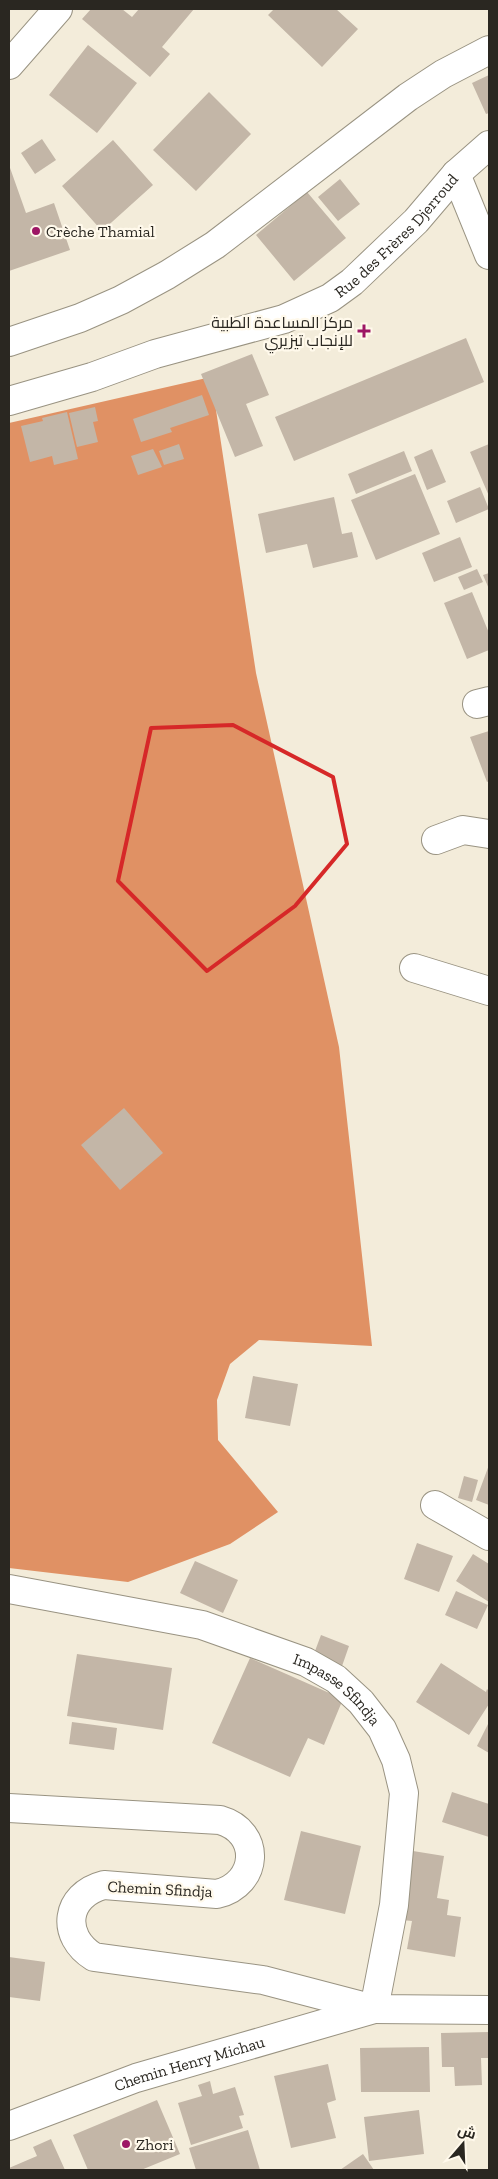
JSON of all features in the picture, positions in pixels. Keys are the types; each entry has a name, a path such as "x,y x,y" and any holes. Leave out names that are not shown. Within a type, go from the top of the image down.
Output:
{"street":[{"path":"9,65 58,9"},
{"path":"9,342 80,318 121,300 167,275 215,245 408,97 443,74 489,50"},
{"name":"Rue des Frères Djerroud","path":"9,401 92,377 155,354 258,327 308,310 330,298 352,282 416,221 456,174 489,145"},
{"path":"456,174 489,255"},
{"path":"436,840 463,830 489,834"},
{"path":"414,968 489,991"},
{"path":"435,1505 489,1536"},
{"name":"Impasse Sfindja","path":"9,1589 202,1625 306,1662 336,1679 361,1702 382,1728 396,1760 404,1793 394,1905 374,2009"},
{"name":"Chemin Sfindja","path":"9,1808 140,1814 228,1822 242,1834 249,1849 250,1858 245,1875 234,1887 217,1894 104,1884 81,1897 72,1913 72,1930 80,1946 94,1957 263,1980 374,2009 489,2010"},
{"name":"Chemin Henry Michau","path":"9,2126 136,2078 374,2009"}],"highlighted area":[{"path":"233,725 333,777 347,844 295,906 207,971 118,881 151,728"}],"shaded area":[{"path":"211,377 256,673 339,1047 372,1346 259,1340 230,1364 217,1400 218,1440 278,1512 230,1544 128,1582 9,1568 9,423"}],"building":[{"path":"91,9 122,9 132,17 139,9 194,9 162,47 170,54 150,77 82,19"},
{"path":"274,9 336,9 358,29 322,67 268,15"},
{"path":"88,45 137,83 97,133 49,95"},
{"path":"489,75 489,113 486,114 472,83"},
{"path":"209,92 251,134 196,191 153,150"},
{"path":"42,139 56,160 35,174 21,153"},
{"path":"113,140 153,185 102,231 62,186"},
{"name":"Crèche Thamial","path":"9,165 26,213 54,203 70,250 9,271"},
{"path":"340,179 360,204 338,221 318,197"},
{"path":"307,192 346,238 294,281 256,235"},
{"path":"466,338 484,382 294,461 275,417"},
{"path":"252,354 269,395 246,404 263,446 235,457 201,374"},
{"path":"202,395 209,415 170,428 172,432 141,442 133,419"},
{"path":"95,407 98,421 93,422 98,442 77,447 69,413"},
{"path":"67,412 78,459 54,465 52,456 30,462 21,426 43,421 42,418"},
{"path":"179,444 184,459 164,465 159,451"},
{"path":"489,444 489,496 470,452"},
{"path":"153,449 162,467 138,475 131,456"},
{"path":"432,449 446,482 427,490 414,457"},
{"path":"404,451 412,471 356,494 348,474"},
{"path":"415,474 440,534 376,560 351,500"},
{"path":"480,487 489,509 456,523 447,501"},
{"path":"334,497 342,534 352,532 358,557 313,568 307,544 266,553 258,514"},
{"path":"460,537 472,567 434,582 422,553"},
{"path":"477,569 483,582 464,590 458,577"},
{"path":"489,573 489,589 483,575"},
{"path":"472,592 489,633 489,650 467,659 444,603"},
{"path":"489,731 489,781 487,782 470,737"},
{"path":"124,1108 163,1153 120,1190 81,1145"},
{"path":"253,1376 298,1384 290,1426 245,1418"},
{"path":"489,1465 489,1505 476,1500"},
{"path":"464,1476 478,1480 472,1502 458,1498"},
{"path":"417,1543 453,1556 439,1592 404,1579"},
{"path":"473,1554 489,1564 489,1602 456,1581"},
{"path":"195,1561 238,1580 223,1613 180,1593"},
{"path":"456,1591 488,1605 477,1629 445,1615"},
{"path":"321,1635 349,1646 341,1669 312,1659"},
{"path":"77,1654 172,1668 163,1730 67,1716"},
{"path":"250,1658 343,1699 324,1745 308,1738 290,1777 212,1743"},
{"path":"441,1663 486,1692 487,1689 489,1691 489,1704 469,1735 416,1702"},
{"path":"72,1722 117,1728 114,1750 69,1744"},
{"path":"489,1722 489,1753 477,1746"},
{"path":"452,1792 489,1804 489,1837 442,1822"},
{"path":"301,1831 361,1846 345,1914 284,1900"},
{"path":"413,1851 444,1856 437,1898 449,1900 447,1915 461,1917 455,1957 407,1949 412,1921 402,1920"},
{"path":"9,1957 45,1962 40,2001 9,1997"},
{"path":"489,2032 489,2058 481,2058 482,2085 455,2086 454,2067 442,2067 441,2033"},
{"path":"429,2047 430,2092 361,2092 360,2048"},
{"path":"328,2064 336,2100 327,2103 336,2138 291,2148 274,2076"},
{"path":"210,2081 213,2094 235,2087 244,2115 239,2116 243,2128 191,2145 178,2103 202,2096 198,2085"},
{"name":"Zhori","path":"157,2100 180,2154 141,2170 88,2170 73,2135"},
{"path":"419,2110 424,2154 369,2161 364,2117"},
{"path":"248,2130 260,2170 196,2170 189,2148"},
{"path":"51,2139 65,2170 9,2170 9,2168 37,2156 33,2147"},
{"path":"363,2154 374,2170 340,2170"}],"place":[{"name":"Crèche Thamial","path":"36,231"},
{"name":"مركز المساعدة الطبية للإنجاب تيزيري","path":"364,331"},
{"name":"Zhori","path":"126,2144"}]}
